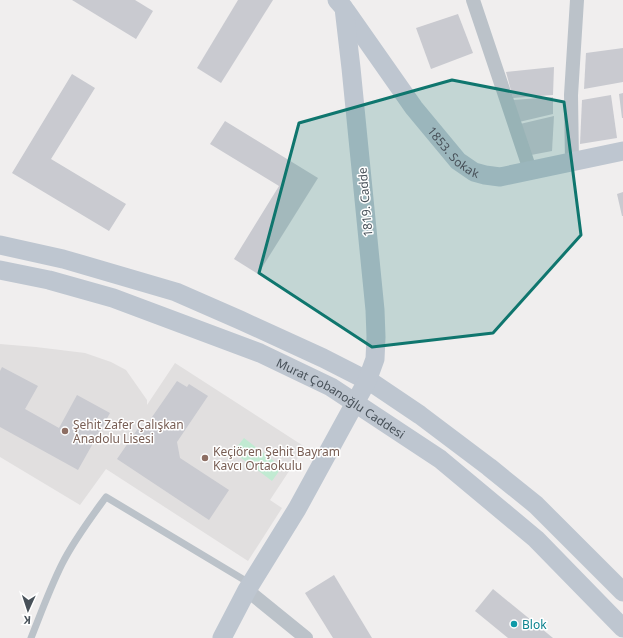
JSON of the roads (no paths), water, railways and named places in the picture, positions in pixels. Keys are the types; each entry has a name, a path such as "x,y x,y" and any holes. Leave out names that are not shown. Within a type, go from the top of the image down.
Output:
{"main road":[{"name":"1853. Sokak","path":"340,4 414,108 458,161 474,172 485,176 500,177 623,151"},
{"name":"1819. Cadde","path":"222,638 249,587 297,509 367,381 375,360 376,337 360,152 340,4"},
{"name":"Murat Çobanoğlu Caddesi","path":"0,245 63,259 176,292 323,358 374,384 489,467 530,500 623,592"},
{"name":"Murat Çobanoğlu Caddesi","path":"0,270 49,280 112,298 260,353 331,387 440,459 536,539 623,628"}],"street":[{"path":"473,0 530,170"},
{"path":"572,162 571,95 577,0"},
{"path":"249,587 306,638"}],"lane":[{"path":"31,638 50,589 62,564 76,539 106,497 249,587"}],"place":[{"name":"Şehit Zafer Çalışkan Anadolu Lisesi","path":"65,431"},
{"name":"Keçiören Şehit Bayram Kavcı Ortaokulu","path":"205,458"},
{"name":"Blok","path":"514,624"}]}
